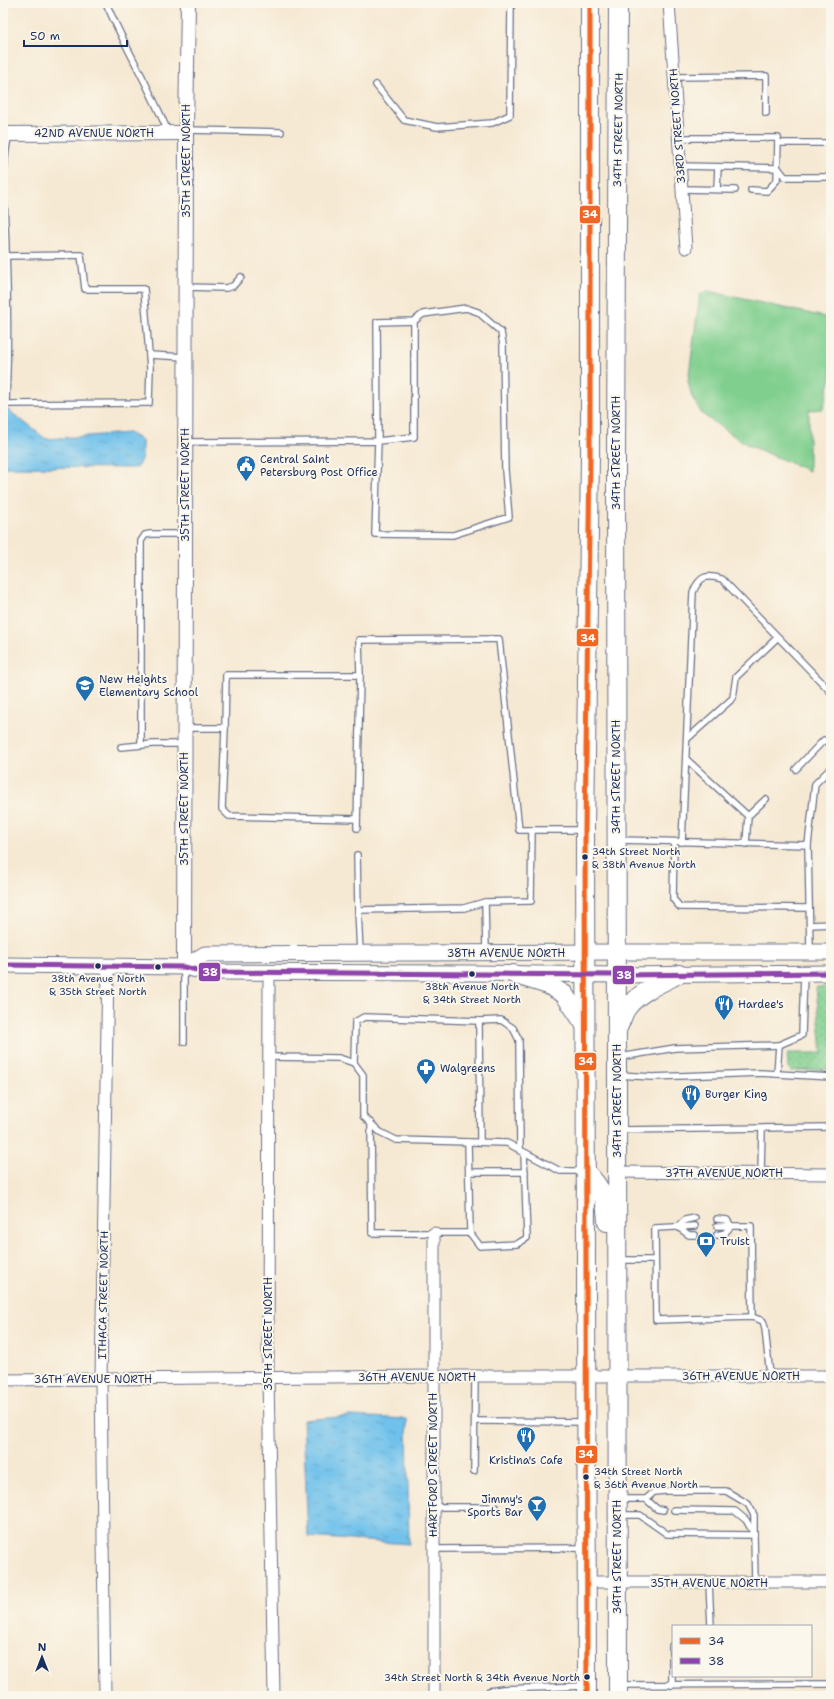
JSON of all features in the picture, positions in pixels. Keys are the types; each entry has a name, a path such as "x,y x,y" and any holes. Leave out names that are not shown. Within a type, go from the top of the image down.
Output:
{"highway":[{"path":"587,1691 585,830 590,456 590,3"},
{"name":"34TH STREET NORTH","path":"618,3 616,310 618,1690"},
{"path":"513,974 548,985 564,994 585,1025"},
{"path":"617,1031 628,1008 641,995 679,974"},
{"path":"586,1172 594,1179 604,1196 609,1244 617,1257"}],"main road":[{"name":"38TH AVENUE NORTH","path":"3,965 184,967 205,972 360,953 831,952"},
{"name":"38TH AVENUE NORTH","path":"269,963 513,974 617,975 831,973"}],"street":[{"name":"35TH STREET NORTH","path":"184,967 185,287 188,3"},
{"name":"33RD STREET NORTH","path":"669,3 686,248"},
{"name":"42ND AVENUE NORTH","path":"6,134 186,131"},
{"name":"35TH STREET NORTH","path":"269,963 268,1378 274,1696"},
{"name":"ITHACA STREET NORTH","path":"105,1696 101,1379 108,967"},
{"name":"37TH AVENUE NORTH","path":"617,1172 831,1174"},
{"name":"HARTFORD STREET NORTH","path":"434,1233 434,1696"},
{"name":"36TH AVENUE NORTH","path":"3,1380 433,1376 831,1376"},
{"name":"35TH AVENUE NORTH","path":"587,1582 831,1582"}],"lane":[{"path":"106,3 158,108 168,132"},
{"path":"376,85 404,120 437,127 492,123 510,115 511,3"},
{"path":"673,76 766,76 766,113"},
{"path":"186,131 281,132"},
{"path":"6,134 4,152 4,194 8,356 5,407 149,403 149,355 144,290 85,289 81,255 6,256"},
{"path":"678,138 778,138 777,180 767,191 751,190"},
{"path":"778,143 831,143"},
{"path":"680,166 778,168 785,176 831,177"},
{"path":"717,190 718,167"},
{"path":"681,189 735,190"},
{"path":"185,287 226,288 233,286 241,277"},
{"path":"466,308 478,312 500,332 503,346 505,470 509,516 453,534 375,534 378,441 377,322 414,321 423,314 466,308"},
{"path":"185,442 378,441 414,437 414,321"},
{"path":"149,355 185,357"},
{"path":"141,744 142,541 145,535 150,534 185,534"},
{"path":"682,842 693,592 696,585 702,578 712,576 722,579 831,692"},
{"path":"687,739 733,698 736,677 778,637"},
{"path":"357,828 360,675 359,640 499,639 519,830 585,830"},
{"path":"357,818 229,816 222,809 226,676 360,675"},
{"path":"184,728 225,728"},
{"path":"796,769 824,740 831,742"},
{"path":"121,747 141,744 184,744"},
{"path":"686,759 748,816"},
{"path":"810,952 808,845 815,784 831,768"},
{"path":"746,844 748,816 766,799"},
{"path":"358,910 464,908 485,902 530,901 532,830"},
{"path":"616,840 808,845"},
{"path":"674,842 673,899 680,907 809,908"},
{"path":"357,855 360,953"},
{"path":"485,902 486,953"},
{"path":"810,925 831,924"},
{"path":"184,967 184,1042"},
{"path":"617,1066 674,1048 779,1045 802,1035 804,973"},
{"path":"354,1063 355,1022 364,1017 479,1021 501,1020 513,1028 519,1040 522,1152 525,1172 527,1238 517,1244 480,1246 470,1233 468,1142"},
{"path":"479,1021 480,1142"},
{"path":"777,1074 779,1045"},
{"path":"269,1057 339,1058 354,1063 363,1075 363,1116 380,1132 396,1140 507,1143 560,1171 586,1172"},
{"path":"617,1066 652,1077 760,1073 831,1077"},
{"path":"370,1123 372,1234 470,1233"},
{"path":"617,1130 831,1128"},
{"path":"761,1173 762,1129"},
{"path":"469,1172 525,1172"},
{"path":"678,1227 685,1220 695,1218"},
{"path":"717,1219 727,1220 731,1226"},
{"path":"695,1226 655,1228 656,1320 752,1317 763,1321 770,1376"},
{"path":"717,1226 751,1226 752,1317"},
{"path":"717,1235 725,1234 731,1226"},
{"path":"678,1227 689,1235 695,1235"},
{"path":"617,1257 655,1260"},
{"path":"474,1471 475,1376"},
{"path":"475,1421 587,1422"},
{"path":"617,1507 646,1499 654,1492 726,1491 748,1504 754,1515 755,1582"},
{"path":"646,1499 657,1509 663,1510"},
{"path":"433,1507 496,1507"},
{"path":"617,1507 640,1515 667,1534 754,1535"},
{"path":"674,1510 736,1511 746,1520 754,1535"},
{"path":"434,1549 587,1548"},
{"path":"709,1583 711,1625"},
{"path":"672,1646 672,1685"},
{"path":"618,1690 672,1685 831,1684"},
{"path":"486,1696 489,1691 503,1689 587,1691"}],"green space":[{"path":"708,291 825,317 831,323 831,377 823,409 809,410 809,471 746,444 702,414 692,397 688,381 700,294"},
{"path":"816,987 831,987 831,1069 791,1071 788,1068 787,1053 822,1053"}],"water":[{"path":"3,406 46,439 129,433 142,440 142,457 137,468 3,467"},
{"path":"351,1416 407,1419 409,1544 308,1537 303,1420"}],"transit line":[{"name":"34","path":"587,1696 585,830 590,456 590,3"},
{"name":"38","path":"3,965 184,967 205,972 617,975 831,973"}],"place":[{"name":"Central Saint Petersburg Post Office","path":"246,482"},
{"name":"New Heights Elementary School","path":"85,702"},
{"name":"34th Street North & 38th Avenue North","path":"585,857"},
{"name":"38th Avenue North & 35th Street North","path":"98,966"},
{"name":"38th Avenue North & 34th Street North","path":"472,974"},
{"name":"Hardee's","path":"724,1021"},
{"name":"Walgreens","path":"426,1085"},
{"name":"Burger King","path":"691,1111"},
{"name":"Truist","path":"706,1258"},
{"name":"Kristina's Cafe","path":"526,1453"},
{"name":"34th Street North & 36th Avenue North","path":"586,1477"},
{"name":"Jimmy's Sports Bar","path":"537,1522"},
{"name":"34th Street North & 34th Avenue North","path":"587,1677"}]}
